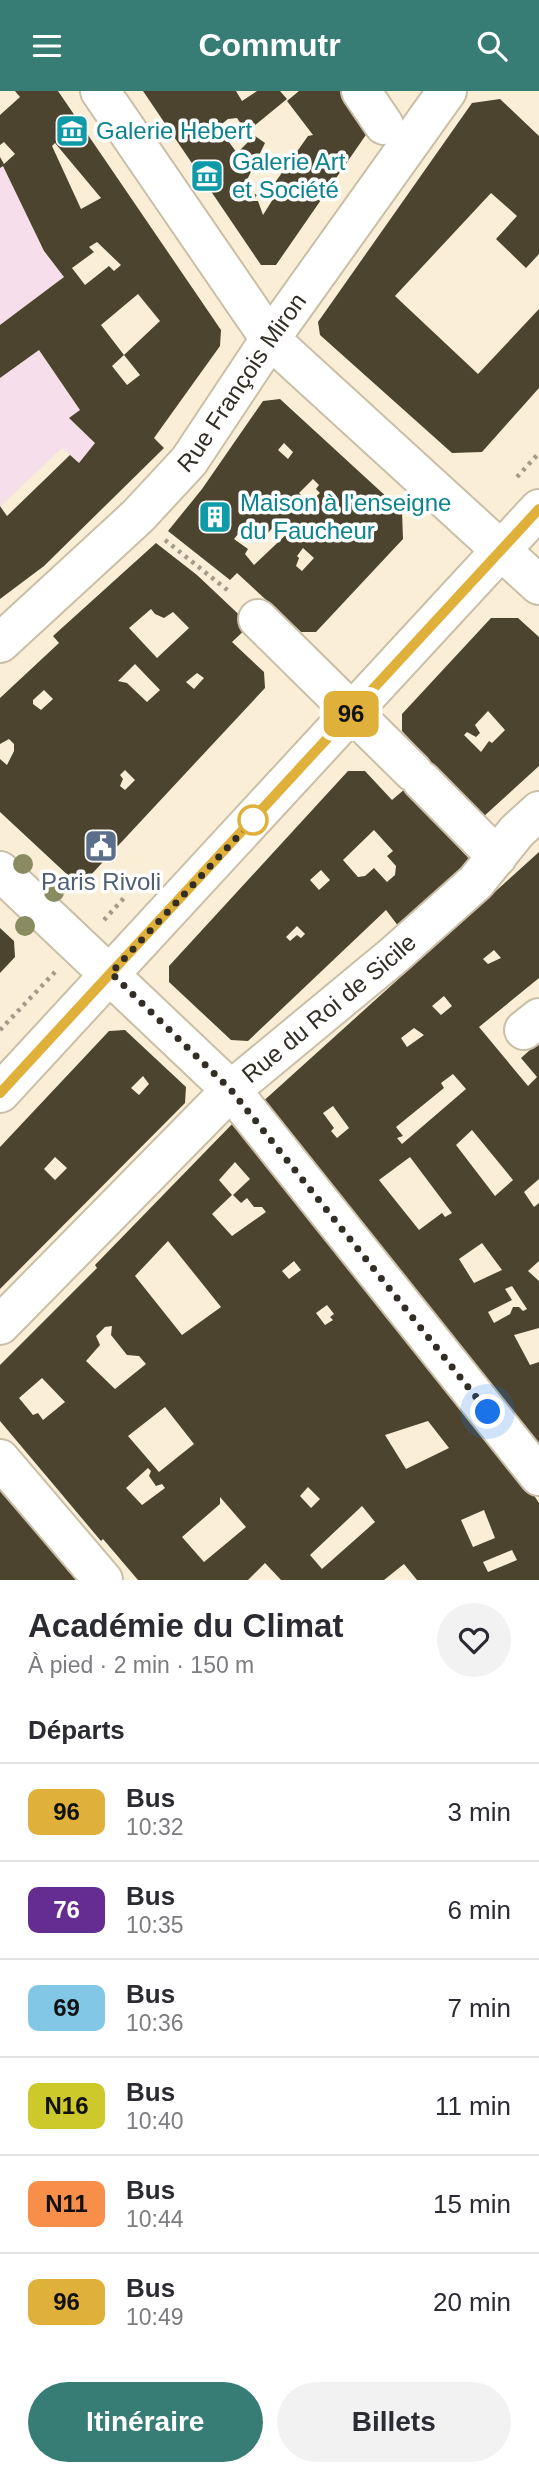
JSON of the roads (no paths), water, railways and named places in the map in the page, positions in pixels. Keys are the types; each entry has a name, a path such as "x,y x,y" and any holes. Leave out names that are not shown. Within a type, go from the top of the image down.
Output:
{"street":[{"path":"100,91 270,339 493,540 539,585"},
{"path":"361,91 393,137"},
{"name":"Rue François Miron","path":"0,643 138,516 188,461 270,339 393,137 446,91"},
{"path":"0,1093 89,963 353,712 493,540 539,509"},
{"path":"247,608 497,857"},
{"name":"Rue du Roi de Sicile","path":"0,1325 231,1090 393,956 476,882 517,831 539,811"},
{"path":"0,871 89,963 231,1090 539,1476"},
{"path":"0,1459 103,1580"}],"place":[{"name":"Galerie Hebert","path":"72,131"},
{"name":"Galerie Art et Société","path":"207,176"},
{"name":"Maison à l'enseigne du Faucheur","path":"215,517"},
{"name":"Paris Rivoli","path":"101,846"}]}
